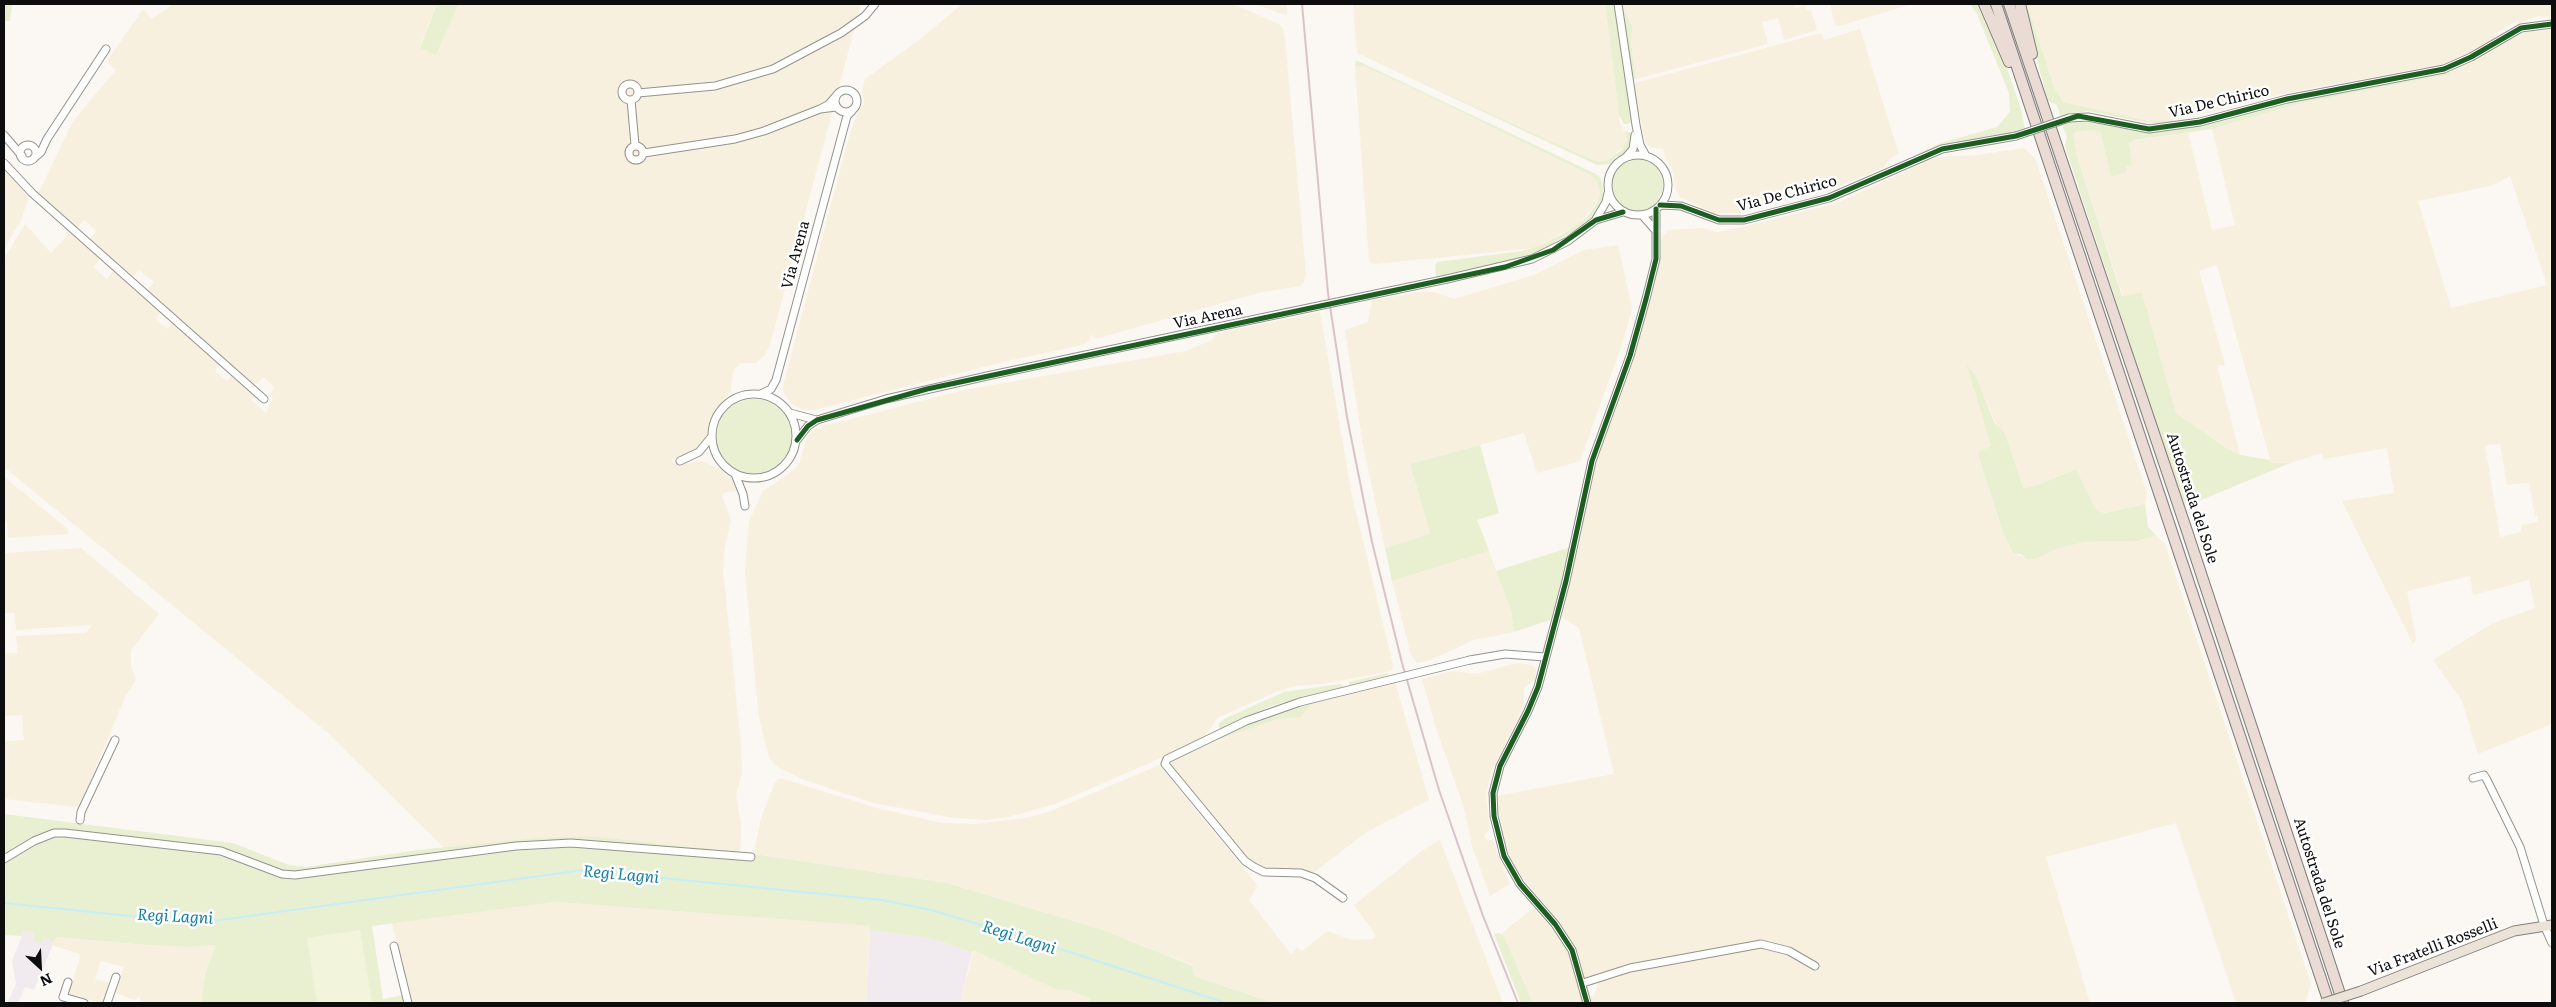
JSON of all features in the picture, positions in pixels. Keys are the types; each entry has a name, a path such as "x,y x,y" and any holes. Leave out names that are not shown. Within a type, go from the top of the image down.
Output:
{"highway":[{"path":"1984,4 2035,122"},
{"name":"Autostrada del Sole","path":"1996,4 2329,1003"},
{"name":"Autostrada del Sole","path":"2009,4 2183,519 2343,1003"},
{"path":"2020,4 2044,109"}],"main road":[{"name":"Via Fratelli Rosselli","path":"2324,1003 2361,991 2514,931 2548,925"}],"street":[{"path":"638,93 715,86 773,69 841,33 865,16 875,4"},
{"path":"1618,4 1636,125 1640,145 1646,156"},
{"name":"Via De Chirico","path":"1658,207 1681,206 1719,220 1744,220 1829,198 1942,149 2016,136 2069,118 2088,117 2148,129 2200,122 2287,99 2444,69 2471,57 2521,28 2552,24"},
{"path":"4,135 22,156 28,160 34,158 41,152 47,139 106,49"},
{"path":"631,100 623,96 625,86 633,85 638,93"},
{"path":"635,145 630,150 632,159 639,160 644,153 735,139 764,131 828,105 842,90 853,92 857,102 852,110 845,112 837,108 820,109"},
{"path":"631,100 635,99 638,93"},
{"name":"Via Arena","path":"836,95 837,108 843,120 841,136"},
{"path":"631,100 635,145"},
{"name":"Via Arena","path":"779,402 776,380 841,136 847,116 852,110"},
{"path":"1636,125 1635,144 1626,157 1612,169 1607,180 1608,193 1612,202 1623,212 1642,215 1658,207"},
{"path":"22,156 22,149 47,139"},
{"path":"10,142 28,145 36,150 34,158"},
{"path":"635,145 640,146 644,153"},
{"path":"1587,1003 1575,957 1564,936 1511,871 1504,856 1494,816 1494,793 1500,766 1538,687 1566,581 1592,461 1630,356 1656,259 1658,207 1667,191 1668,180 1664,169 1656,161 1646,156 1626,157"},
{"path":"4,163 32,193 264,399"},
{"path":"1667,191 1681,206"},
{"name":"Via Arena","path":"1596,220 1606,202 1608,193"},
{"name":"Via Arena","path":"797,440 808,426 817,420 935,387 1447,279 1532,259 1568,241 1596,220 1623,212"},
{"path":"1642,215 1657,232"},
{"path":"760,394 779,402 790,413 796,426 797,440 789,460 773,474 750,478 735,474 720,461 712,445 715,420 730,402 744,395 760,394 771,389 776,380"},
{"path":"790,413 817,420"},
{"path":"680,461 699,452 712,436"},
{"path":"735,474 743,494 745,506"},
{"path":"1343,898 1315,878 1302,873 1264,872 1254,868 1245,861 1165,764 1167,759 1246,721 1300,702 1470,660 1504,654 1545,657"},
{"path":"80,820 81,812 115,740"},
{"path":"2473,778 2484,775 2512,830 2548,925 2552,943"},
{"path":"4,859 34,841 54,833 75,833 221,851 282,874 295,875 516,846 571,843 751,858"},
{"path":"1582,982 1630,968 1761,944 1788,951 1815,966"},
{"path":"394,946 408,1003"},
{"path":"107,1003 116,977"},
{"path":"68,982 63,997 84,1003"}],"shaded area":[{"path":"173,4 437,4 421,43 436,55 459,4 861,4 770,345 765,355 756,363 741,363 733,370 731,391 712,418 703,443 692,451 672,460 676,465 701,461 718,468 735,481 739,491 725,492 722,496 731,520 725,546 723,569 741,746 742,773 736,796 741,824 740,854 591,836 535,838 445,849 328,733 4,467 4,259 25,224 51,253 70,233 100,259 93,267 107,279 113,271 160,312 156,319 167,329 173,322 220,363 215,371 227,381 233,374 257,395 251,400 266,413 273,399 270,396 274,387 264,377 255,385 147,291 154,282 139,270 133,276 90,239 96,231 84,220 77,228 38,194 73,121 116,70 107,61 143,9 152,19"},
{"path":"962,4 1233,4 1279,24 1283,29 1285,38 1306,275 1300,286 1258,293 1095,339 1093,335 1090,336 1089,341 1082,345 1007,361 814,410 803,410 792,404 783,392 783,386 848,140 856,116 864,103 862,92 865,79 919,40"},
{"path":"1256,4 1287,4 1287,15 1279,13"},
{"path":"1353,4 1605,4 1620,123 1627,136 1626,145 1606,161 1593,160 1357,53"},
{"path":"1623,4 1794,4 1795,8 1805,5 1807,11 1811,10 1817,30 1784,40 1778,18 1762,22 1768,44 1636,79 1631,40"},
{"path":"1830,4 1912,4 1839,26 1835,25"},
{"path":"2027,4 2552,4 2552,17 2537,16 2519,23 2517,21 2494,34 2495,38 2449,63 2291,92 2211,112 2181,117 2187,119 2149,121 2063,102 2054,87"},
{"path":"1860,29 1899,154 1890,158 1883,168 1837,187 1741,213 1714,213 1680,197 1675,188 1672,168 1666,159 1663,149 1652,148 1646,144 1632,84 1821,33 1824,40"},
{"path":"2552,30 2552,724 2478,754 2462,701 2433,660 2493,623 2535,608 2529,580 2473,595 2470,576 2407,591 2416,639 2413,644 2342,501 2394,493 2387,448 2324,459 2322,453 2290,463 2271,463 2217,265 2199,271 2225,365 2217,366 2240,454 2226,448 2176,413 2142,292 2123,296 2077,156 2074,137 2075,131 2092,130 2100,132 2111,177 2132,165 2129,142 2188,132 2212,230 2235,225 2212,129 2298,104 2449,74 2449,72 2515,36 2531,31","holes":["2510,176 2547,285 2451,308 2418,201 2490,186","2500,444 2507,485 2529,483 2535,516 2538,516 2538,522 2521,525 2521,532 2500,537 2485,445"]},
{"path":"1355,66 1363,66 1420,92 1590,175 1597,181 1600,194 1598,202 1578,224 1535,248 1371,263 1369,260"},
{"path":"2024,148 2035,158 2147,493 2145,504 2105,513 2097,511 2076,469 2040,484 2026,488 2022,487 1977,378 1967,363 1992,446 1978,452 1978,456 2003,532 2014,554 2034,559 2056,549 2085,542 2123,541 2156,535 2165,544 2311,984 2305,1003 2236,1003 2176,823 2046,857 2090,1003 1590,1003 1589,997 1594,996 1600,980 1586,983 1578,957 1564,929 1513,866 1497,818 1496,796 1614,774 1579,628 1559,615 1589,483 1658,259 1662,236 1668,230 1702,228 1717,232 1837,203 1904,172 1914,165 1938,157 1978,155"},
{"path":"4,169 29,198 20,222 4,249"},
{"path":"1618,245 1632,309 1623,341 1580,461 1537,473 1524,433 1410,464 1430,535 1385,548 1363,445 1345,330 1368,322 1372,300 1421,292 1434,292 1454,299 1534,275 1584,250"},
{"path":"1320,312 1352,496 1393,665 1392,671 1322,684 1295,686 1276,692 1217,718 1208,732 1198,742 1055,804 1008,817 987,820 955,818 873,803 802,779 777,767 769,758 759,717 745,573 749,522 763,491 794,470 799,463 808,435 816,428 964,390 1186,351 1212,340 1217,333"},
{"path":"4,477 68,529 68,534 8,538 7,521 4,521"},
{"path":"81,548 159,614 131,650 131,667 136,680 125,697 80,805 76,807 4,799 4,741 24,740 22,715 4,716 4,654 18,653 16,636 86,633 92,625 16,630 15,613 4,613 4,553"},
{"path":"1489,551 1511,611 1514,632 1474,640 1428,661 1417,663 1411,655 1392,581"},
{"path":"1517,663 1532,665 1536,669 1535,680 1524,688 1524,706 1492,770 1486,795 1490,830 1484,835 1487,841 1492,839 1510,884 1490,896 1472,846 1464,808 1437,731 1422,679 1453,671 1476,674"},
{"path":"1395,682 1429,800 1368,831 1312,874 1296,868 1261,868 1252,863 1169,766 1169,761 1257,725 1274,720 1301,717 1313,703"},
{"path":"1159,765 1255,882 1257,887 1249,900 1291,954 1297,948 1302,951 1328,931 1351,940 1373,939 1376,936 1354,905 1423,850 1440,840 1503,1003 1274,1003 1194,976 1193,965 1103,930 947,883 754,854 760,821 775,782 780,778 877,808 942,823 974,824 1026,818 1051,811"},
{"path":"556,902 870,926 866,1003 411,1003 392,923"},
{"path":"1533,908 1553,929 1563,944 1572,962 1581,1003 1533,1003 1504,936 1501,934"},
{"path":"870,930 930,938 972,952 960,1003 866,1003"},
{"path":"24,931 35,933 32,940 42,944 44,938 54,942 34,990 25,987 18,1003 7,1003 16,984 12,961"},
{"path":"56,937 145,945 190,947 216,945 205,974 201,1003 141,1003 139,995 135,1000 115,993 124,967 101,961 95,979 109,983 103,1003 101,1003 68,994 80,958 79,954 52,945"},
{"path":"974,949 1057,990 1068,990 1090,998 1088,1003 960,1003"}],"green space":[{"path":"4,4 12,5 10,21 4,21"},
{"path":"437,4 459,4 436,55 420,48"},
{"path":"1605,4 1616,4 1632,121 1628,124 1624,124 1619,115"},
{"path":"1621,4 1623,4 1624,11 1632,26 1631,43 1636,79 1631,79"},
{"path":"1970,4 1980,4 2003,57 2021,109 2025,130 1920,156 1919,153 1938,144 1997,127 2010,112 2009,93 1977,14"},
{"path":"2022,4 2027,4 2054,87 2063,102 2149,121 2191,120 2169,124 2144,122 2087,111 2060,116 2057,105 2048,101"},
{"path":"1357,53 1593,160 1606,161 1622,150 1627,140 1625,131 1631,133 1632,144 1629,150 1610,164 1597,165"},
{"path":"1356,60 1594,173 1600,177 1603,187 1602,206 1596,214 1579,228 1539,252 1500,264 1436,277 1435,266 1437,262 1522,251 1539,246 1564,233 1587,217 1598,202 1600,194 1597,181 1590,175 1420,92 1363,66 1355,66"},
{"path":"2449,72 2450,74 2298,104 2212,129 2135,140 2129,143 2132,165 2127,167 2126,172 2111,177 2100,132 2092,130 2075,132 2077,156 2122,296 2142,292 2176,413 2226,448 2241,455 2270,460 2271,463 2290,463 2187,506 2181,498 2065,146 2067,137 2061,122 2078,118 2166,130 2221,121 2286,102"},
{"path":"1637,159 1647,161 1655,167 1661,175 1663,185 1661,195 1655,203 1647,209 1637,211 1627,209 1619,203 1613,195 1611,185 1613,175 1619,167 1627,161"},
{"path":"1966,362 1977,378 1995,424 2004,431 2023,487 2026,488 2040,484 2076,469 2097,511 2105,513 2145,504 2148,527 2156,535 2137,541 2085,542 2056,549 2035,559 2027,559 2021,554 2014,554 2003,532 1979,459 1978,452 1991,446"},
{"path":"754,399 769,402 781,410 789,422 792,437 789,452 781,464 769,472 754,475 739,472 727,464 719,452 716,437 719,422 727,410 739,402"},
{"path":"1480,445 1499,513 1477,520 1489,551 1392,581 1385,548 1430,534 1410,464"},
{"path":"1571,547 1558,598 1550,620 1514,632 1511,611 1496,571"},
{"path":"1388,673 1388,675 1349,686 1349,682"},
{"path":"1340,684 1344,687 1271,706 1219,731 1219,723 1224,719 1284,692"},
{"path":"1313,703 1301,717 1274,720 1201,746 1269,715"},
{"path":"4,814 233,843 289,865 306,867 417,850 535,838 591,836 754,854 947,883 1103,930 1193,966 1194,976 1274,1003 1088,1003 1090,998 1068,990 1057,990 974,950 972,952 930,938 870,930 870,926 556,902 372,926 383,999 409,994 411,1003 201,1003 205,974 216,945 190,947 145,945 56,937 54,942 44,938 42,944 32,940 35,933 24,931 22,936 4,935"},
{"path":"1539,909 1559,934 1573,959 1584,1003 1581,1003 1572,962 1553,929 1537,911"},
{"path":"360,930 372,1003 317,1003 307,938"},
{"path":"1499,933 1504,936 1533,1003 1521,1003 1494,934"}],"waterway":[{"name":"Regi Lagni","path":"4,903 179,921 206,922 583,870 882,900 931,910 1042,943 1226,1003"}],"railway":[{"path":"1302,4 1328,293 1347,417 1372,542 1402,663 1439,790 1483,916 1518,1003"}],"cycle path":[{"path":"1660,205 1681,206 1719,220 1744,220 1829,198 1942,149 2016,136 2078,116 2149,129 2200,122 2287,99 2444,69 2471,57 2521,28 2552,24"},
{"path":"1587,1003 1572,950 1555,924 1520,884 1504,856 1494,816 1493,793 1500,766 1538,687 1566,581 1592,461 1630,356 1656,259 1656,209"},
{"path":"797,440 808,426 817,420 927,389 1505,267 1553,250 1596,220 1623,212"}]}
